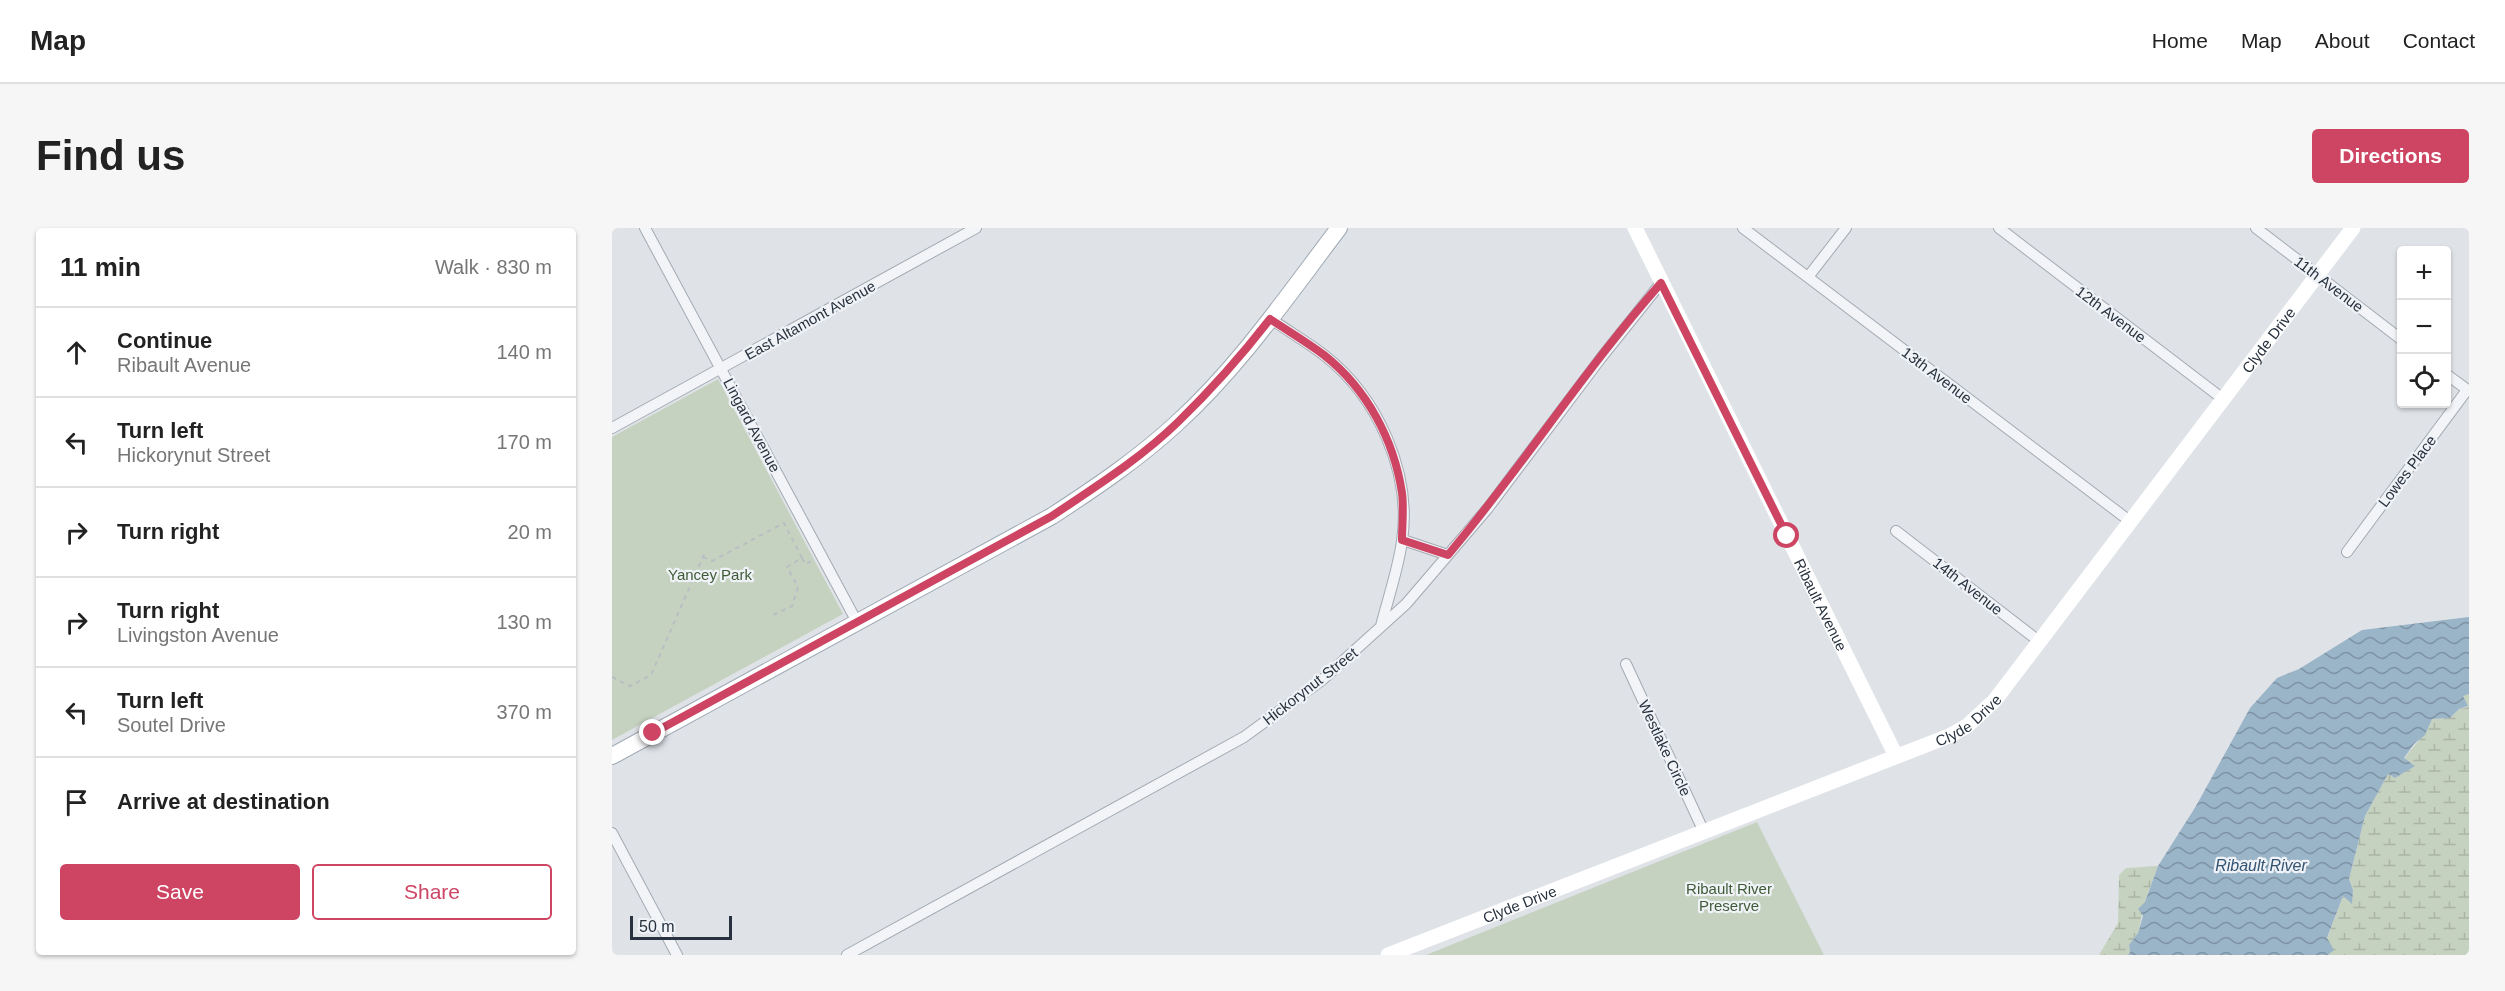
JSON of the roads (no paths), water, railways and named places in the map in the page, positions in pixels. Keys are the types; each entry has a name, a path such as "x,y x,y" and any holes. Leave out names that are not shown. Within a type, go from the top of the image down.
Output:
{"main road":[{"path":"612,756 1052,516 1103,483 1176,424 1224,375 1339,228"}],"street":[{"name":"Lingard Avenue","path":"645,228 857,622"},
{"name":"East Altamont Avenue","path":"612,428 976,228"},
{"name":"Ribault Avenue","path":"1635,228 1896,756"},
{"name":"13th Avenue","path":"1743,228 2131,522"},
{"path":"1808,277 1846,228"},
{"name":"12th Avenue","path":"1999,228 2223,399"},
{"name":"11th Avenue","path":"2256,228 2397,336"},
{"name":"Clyde Drive","path":"1388,955 1949,736 1967,726 1995,700 2040,642 2353,228"},
{"name":"Hickorynut Street","path":"847,955 1244,737 1322,680 1406,604 1448,555 1488,508 1601,358 1661,283"},
{"path":"1270,319 1324,355 1348,378 1368,404 1386,435 1396,465 1402,496 1402,540 1380,626"},
{"path":"2451,378 2468,391"},
{"name":"Lowes Place","path":"2347,552 2468,391"},
{"name":"14th Avenue","path":"1896,531 2040,642"},
{"path":"1402,540 1448,555"},
{"name":"Westlake Circle","path":"1626,664 1704,832"},
{"path":"612,833 676,955"}],"water":[{"name":"Ribault River","path":"2469,617 2469,694 2463,696 2468,706 2459,709 2450,718 2432,719 2425,735 2414,744 2404,758 2415,766 2395,778 2388,774 2365,816 2349,879 2353,890 2352,904 2343,896 2327,938 2334,950 2328,955 2127,955 2130,953 2129,945 2138,933 2143,916 2138,909 2145,902 2158,866 2196,806 2250,708 2277,678 2299,669 2362,630"}],"park label":[{"name":"Yancey Park","path":"710,574"},
{"name":"Ribault River Preserve","path":"1729,896"}]}
